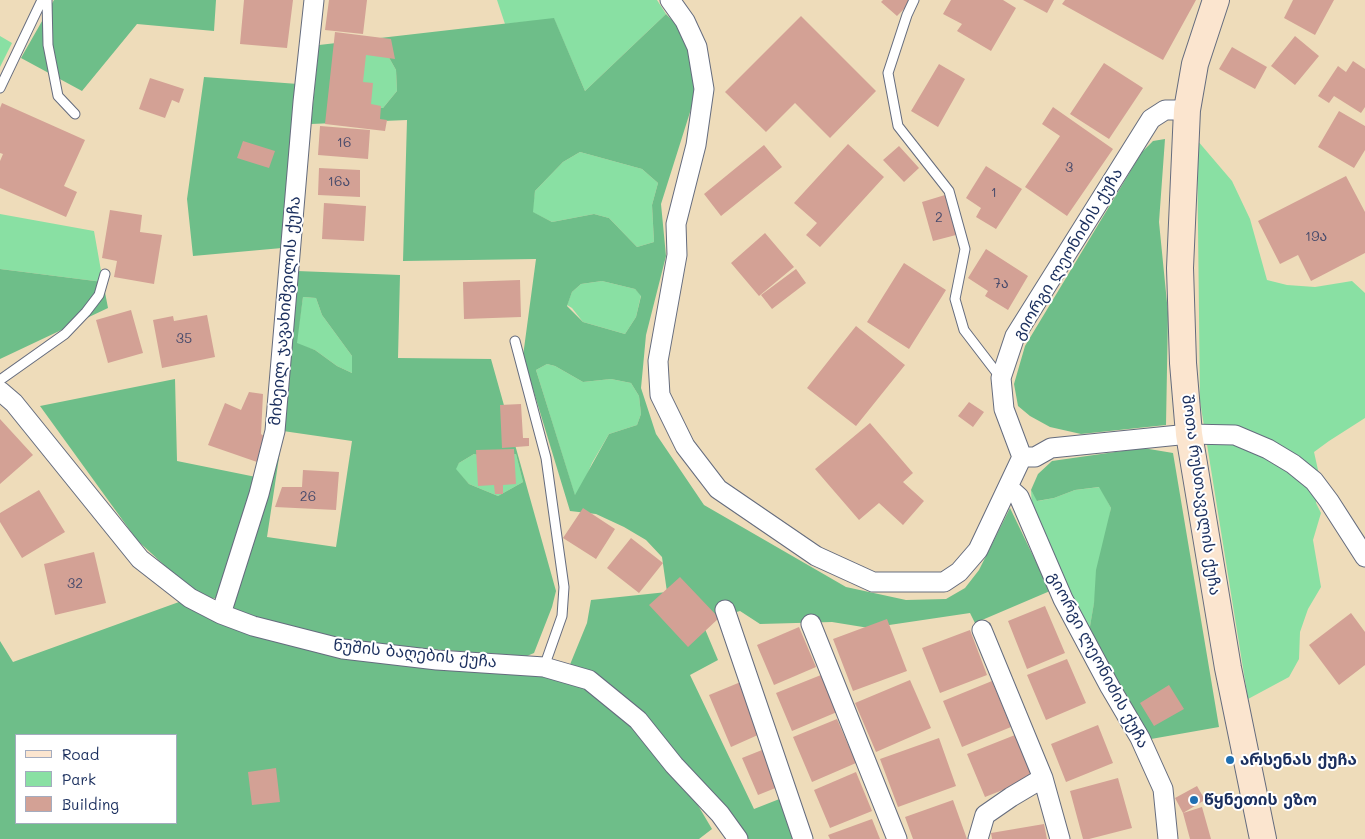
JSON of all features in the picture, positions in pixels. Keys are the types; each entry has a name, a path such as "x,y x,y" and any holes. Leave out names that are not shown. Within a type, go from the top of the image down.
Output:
{"main road":[{"name":"შოთა რუსთაველის ქუჩა","path":"1216,0 1195,64 1187,110 1180,268 1182,363 1189,434 1228,668 1263,839"}],"street":[{"name":"მიხეილ ჯავახიშვილის ქუჩა","path":"221,614 259,494 275,431 303,102 314,0"},
{"path":"670,0 685,21 697,47 704,88 696,145 676,224 677,256 658,361 660,395 685,446 718,489 816,556 873,582 944,582 960,572 978,550 1009,488 1022,457 1035,457 1051,448 1189,434 1235,434 1268,449 1293,464 1314,481 1365,557"},
{"name":"გიორგი ლეონიძის ქუჩა","path":"1022,457 1004,409 1001,378 1015,336 1151,119 1165,110 1187,110"},
{"name":"ნუშის ბაღების ქუჩა","path":"0,391 14,403 140,559 190,598 221,614 253,626 343,649 437,660 544,667 589,680 638,720 674,765 720,814 738,839"},
{"name":"გიორგი ლეონიძის ქუჩა","path":"1009,488 1019,497 1063,599 1110,687 1140,738 1163,789 1168,839"},
{"path":"724,610 803,839"},
{"path":"811,624 897,839"},
{"path":"982,630 1043,778 1060,839"},
{"path":"978,839 985,815 1010,797 1043,778"}],"lane":[{"path":"0,88 42,0"},
{"path":"47,0 48,45 58,96 75,114"},
{"path":"914,0 907,15 888,73 898,126 949,191 966,249 955,299 964,330 1001,378"},
{"path":"0,380 70,328 86,312 99,295 105,274"},
{"path":"515,341 546,458 564,587 562,616 544,667"}],"green space":[{"path":"54,0 216,0 214,31 137,24 82,91 21,58"},
{"path":"497,0 657,0 666,14 585,91 554,19 505,24"},
{"path":"666,14 679,27 689,52 697,90 661,204 666,256 646,335 641,388 656,434 704,505 846,587 906,600 946,599 965,588 979,570 1010,508 1050,591 975,623 970,613 869,628 832,622 760,624 740,611 702,622 718,660 690,675 754,809 782,798 798,839 748,839 637,708 569,667 587,623 591,600 667,592 662,557 646,540 596,514 570,511 523,356 536,259 403,261 407,120 311,124 319,45 554,18 585,91","holes":["370,46 387,54 396,70 397,91 383,108 358,107 342,73","580,152 642,169 658,183 652,205 654,242 637,247 609,218 594,214 552,222 533,212 535,191 563,162","602,281 635,289 641,296 636,317 625,334 583,322 567,306 572,292 581,284","547,364 555,366 583,382 611,379 631,383 639,396 641,414 637,425 609,434 575,495 536,370"]},
{"path":"0,36 12,43 0,67"},
{"path":"370,46 387,54 396,70 397,91 383,108 358,107 342,73"},
{"path":"204,77 298,84 282,248 193,256 187,199"},
{"path":"1165,139 1159,222 1168,313 1166,425 1081,434 1050,427 1030,416 1018,406 1014,384 1025,346 1142,152 1153,141"},
{"path":"1197,140 1232,181 1250,219 1267,280 1287,285 1315,287 1352,281 1365,293 1365,418 1314,452 1320,479 1316,503 1321,513 1313,540 1321,587 1308,609 1300,632 1299,659 1289,677 1248,699 1200,401"},
{"path":"580,152 642,169 658,183 652,205 654,242 637,247 609,218 594,214 552,222 532,212 535,191 563,162"},
{"path":"0,214 94,231 103,282 0,269"},
{"path":"0,269 103,282 108,308 0,359"},
{"path":"297,271 400,275 398,358 491,359 556,591 552,607 534,653 527,656 358,644 255,619 230,608","holes":["303,297 316,298 322,315 352,356 352,373 337,366 315,350 297,343","283,431 352,441 336,547 267,537","474,454 488,458 516,454 523,482 498,496 469,484 456,469 459,463"]},
{"path":"602,281 635,289 641,295 636,317 625,334 583,322 572,308 567,305 572,292 581,284"},
{"path":"303,297 316,298 322,315 352,356 352,373 337,366 315,350 296,344"},
{"path":"547,364 555,366 583,382 611,379 631,383 639,396 641,414 637,425 609,434 575,496 536,370"},
{"path":"175,379 177,461 256,477 219,599 204,597 179,579 137,540 40,406"},
{"path":"1143,448 1173,453 1219,727 1151,739 1089,632 1094,603 1096,570 1111,508 1099,487 1075,490 1054,498 1037,501 1031,490 1038,474 1052,461"},
{"path":"474,454 488,458 516,454 523,482 498,496 469,484 455,469 459,463"},
{"path":"1100,487 1111,508 1089,632 1068,599 1032,509 1031,490 1038,501 1054,498 1075,490"},
{"path":"190,598 253,626 589,680 674,765 712,829 699,839 0,839 0,641 13,662"}],"building":[{"path":"244,0 293,0 287,48 240,44"},
{"path":"329,0 367,0 363,34 325,30"},
{"path":"883,0 913,0 897,16 881,2"},
{"path":"951,0 1003,0 1016,8 991,51 957,31 962,24 943,14"},
{"path":"1023,0 1054,0 1047,13"},
{"path":"1065,0 1196,0 1163,60 1062,4"},
{"path":"1293,0 1334,0 1315,35 1284,18"},
{"path":"801,16 876,91 830,138 795,103 766,132 725,92"},
{"path":"335,32 391,39 395,59 366,55 363,82 373,83 371,104 381,106 380,119 387,120 385,131 325,124"},
{"path":"1295,36 1319,56 1295,85 1271,66"},
{"path":"1232,47 1267,67 1255,89 1219,69"},
{"path":"1353,61 1365,69 1365,107 1361,113 1334,96 1329,103 1318,96 1338,66 1346,72"},
{"path":"1104,63 1143,88 1109,139 1070,114"},
{"path":"939,64 965,79 938,127 911,111"},
{"path":"150,78 184,89 179,103 172,100 165,118 139,109"},
{"path":"2,103 85,140 64,186 77,192 66,217 0,188 0,161 3,154 0,153 0,108"},
{"path":"1053,107 1113,149 1067,216 1025,187 1060,136 1042,124"},
{"path":"1339,111 1365,126 1365,150 1354,168 1318,147"},
{"path":"320,126 370,130 368,159 318,155"},
{"path":"243,141 275,151 269,168 237,158"},
{"path":"848,144 884,177 820,247 806,235 817,223 794,203"},
{"path":"764,145 782,167 721,216 704,194"},
{"path":"899,146 919,168 904,182 883,160"},
{"path":"986,166 1022,189 996,229 976,217 981,208 966,198"},
{"path":"319,168 360,170 360,197 318,195"},
{"path":"1346,176 1365,212 1365,253 1311,281 1298,255 1280,264 1258,221"},
{"path":"945,195 956,235 933,241 922,202"},
{"path":"324,203 366,206 364,241 322,239"},
{"path":"110,210 142,215 140,232 162,235 154,284 114,277 117,261 102,258"},
{"path":"765,233 794,267 759,296 731,263"},
{"path":"986,249 1028,276 1008,310 985,296 988,291 968,278"},
{"path":"904,263 946,290 909,349 867,322"},
{"path":"796,269 806,283 772,309 761,295"},
{"path":"520,280 521,317 464,319 463,282"},
{"path":"131,310 143,353 108,363 96,320"},
{"path":"207,315 215,357 162,368 153,320 173,316 174,321"},
{"path":"856,326 905,365 856,426 807,388"},
{"path":"249,392 263,394 261,434 265,437 257,462 208,445 225,403 241,410"},
{"path":"969,402 984,412 973,427 958,416"},
{"path":"521,404 523,438 529,438 529,446 502,448 500,405"},
{"path":"0,419 33,455 0,484"},
{"path":"870,423 913,473 903,482 924,501 903,525 879,503 859,520 815,469"},
{"path":"514,449 516,484 503,485 503,494 495,494 494,485 478,486 476,450"},
{"path":"303,470 339,472 336,510 275,507 282,487 302,487"},
{"path":"39,490 65,532 22,558 0,522 0,513"},
{"path":"583,508 615,529 596,559 563,538"},
{"path":"631,538 663,563 639,593 607,568"},
{"path":"94,552 106,603 55,615 44,564"},
{"path":"680,577 719,618 688,647 649,605"},
{"path":"1045,606 1065,653 1027,669 1008,621"},
{"path":"1351,613 1365,632 1365,665 1339,685 1309,645"},
{"path":"887,619 907,671 853,691 833,639"},
{"path":"799,627 816,667 774,685 757,645"},
{"path":"970,630 987,675 940,693 922,648"},
{"path":"1067,659 1086,703 1046,720 1027,675"},
{"path":"821,675 837,712 792,731 776,693"},
{"path":"748,679 769,730 731,747 709,695"},
{"path":"910,680 931,728 876,752 855,703"},
{"path":"992,681 1011,727 962,747 943,701"},
{"path":"1169,685 1184,709 1154,726 1140,703"},
{"path":"837,719 856,763 812,782 793,737"},
{"path":"1098,725 1113,763 1066,782 1051,744"},
{"path":"1015,735 1033,778 985,797 967,754"},
{"path":"939,738 956,786 898,807 880,759"},
{"path":"777,744 793,781 758,795 742,758"},
{"path":"276,768 280,802 252,805 248,772"},
{"path":"856,772 872,811 830,828 814,790"},
{"path":"1118,778 1132,828 1083,839 1070,791"},
{"path":"1197,786 1205,800 1183,813 1175,798"},
{"path":"953,800 967,839 913,839 905,817"},
{"path":"1202,807 1211,839 1190,839 1183,813"},
{"path":"872,819 880,839 830,839 828,835"},
{"path":"1044,824 1047,839 992,839 991,833"}],"place":[{"name":"არსენას ქუჩა","path":"1230,760"},
{"name":"წყნეთის ეზო","path":"1194,800"}]}
